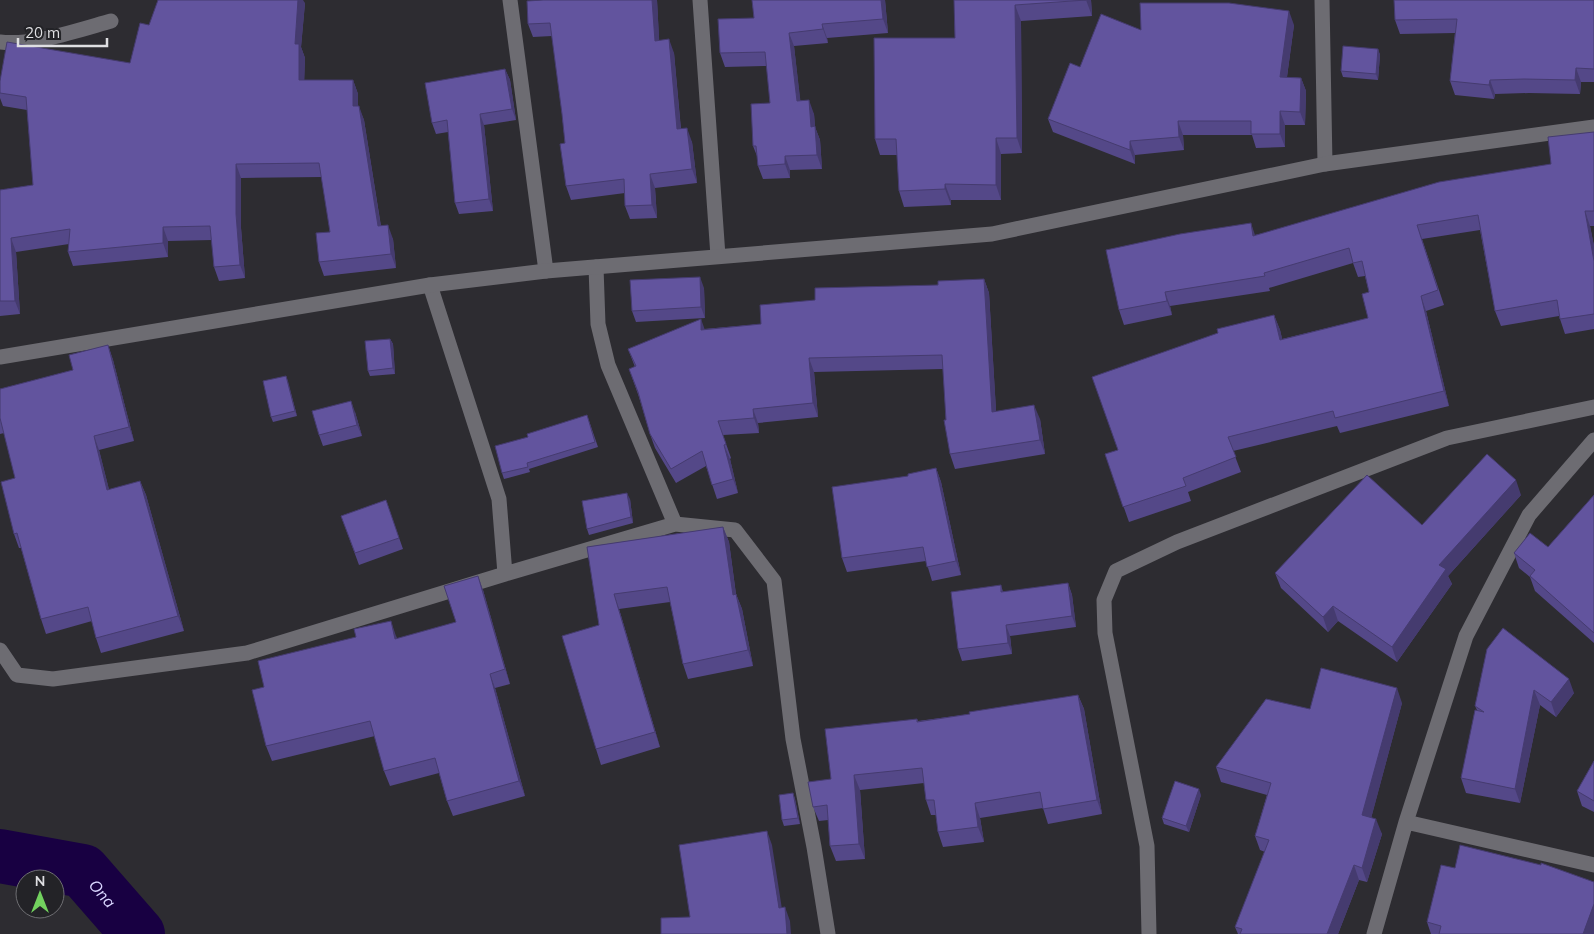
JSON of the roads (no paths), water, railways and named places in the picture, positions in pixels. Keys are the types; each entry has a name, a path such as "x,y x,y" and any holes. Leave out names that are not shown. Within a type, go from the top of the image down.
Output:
{"street":[{"path":"510,0 546,271"},
{"path":"700,0 718,256"},
{"path":"1322,0 1325,164"},
{"path":"0,42 18,43 72,32 111,21"},
{"path":"0,357 430,285 546,271 992,234 1325,164 1594,126"},
{"path":"596,267 598,324 608,365 675,524"},
{"path":"430,285 499,499 505,574"},
{"path":"1149,934 1147,846 1105,633 1104,600 1116,570 1177,542 1447,438 1594,407"},
{"path":"1374,934 1406,822 1466,636 1529,515 1594,440"},
{"path":"0,650 17,675 53,679 248,653 675,524 735,530 774,581 793,739 814,847 828,934"},
{"path":"1406,822 1594,865"}],"waterway":[{"name":"Ona","path":"0,856 83,871 138,934"}]}
